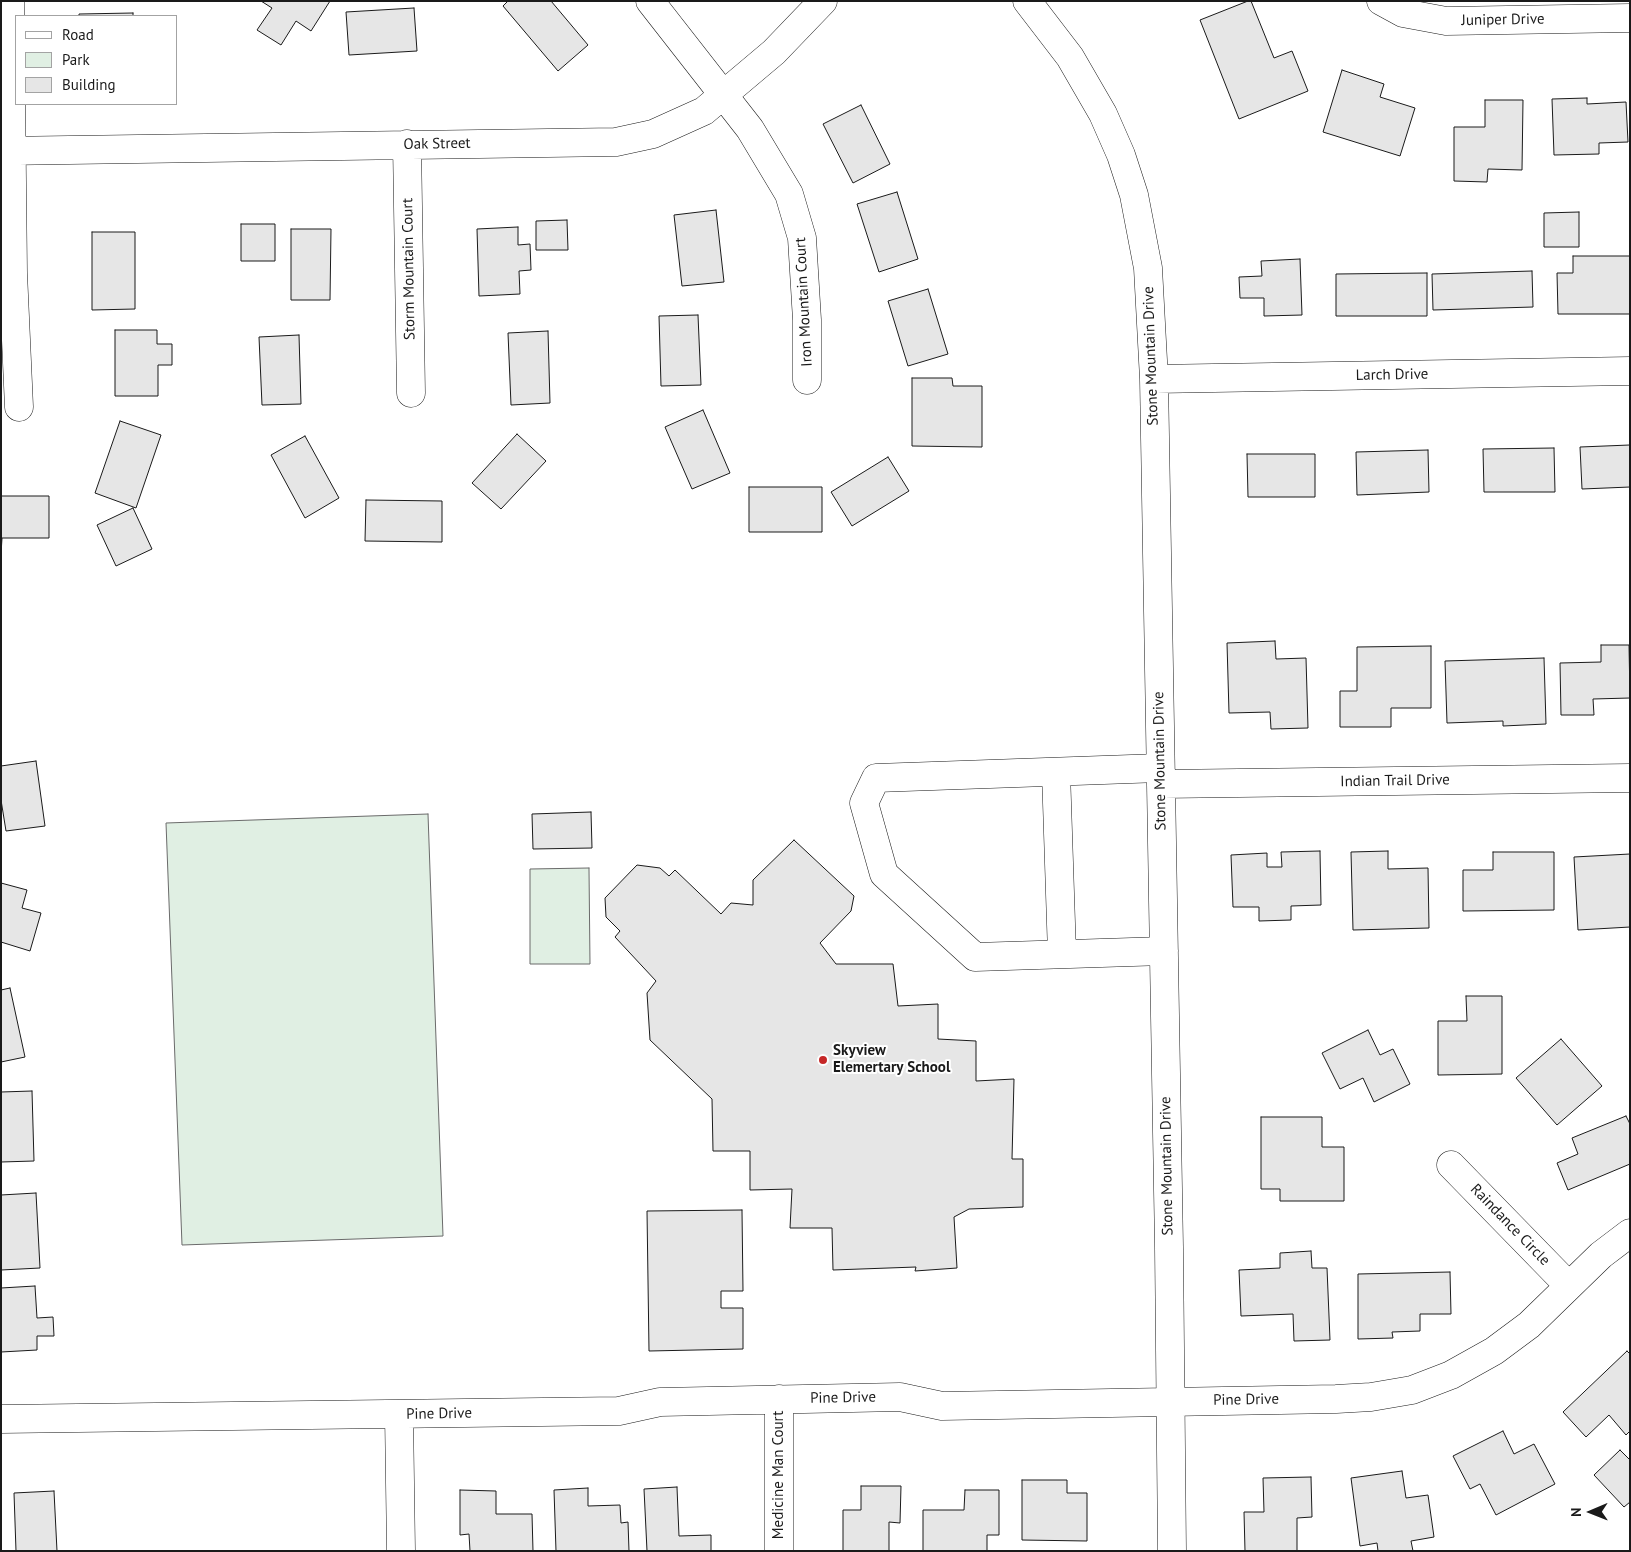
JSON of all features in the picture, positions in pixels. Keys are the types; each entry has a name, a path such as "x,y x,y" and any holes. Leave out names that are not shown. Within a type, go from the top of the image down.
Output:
{"street":[{"path":"10,1 7,151 19,407"},
{"name":"Iron Mountain Court","path":"650,1 750,129 789,194 802,238 807,320 807,380"},
{"name":"Oak Street","path":"7,151 616,142 653,134 689,120 724,96 774,52 823,1"},
{"name":"Stone Mountain Drive","path":"1027,1 1070,57 1102,114 1121,155 1134,195 1148,268 1154,379 1172,1551"},
{"name":"Juniper Drive","path":"1381,1 1403,14 1446,21 1630,18"},
{"name":"Storm Mountain Court","path":"407,144 411,393"},
{"name":"Larch Drive","path":"1154,379 1630,371"},
{"path":"1056,772 1062,954 1164,951"},
{"name":"Indian Trail Drive","path":"1062,954 975,957 884,874 864,804 876,778 1056,772 1161,776 1630,778"},
{"name":"Raindance Circle","path":"1451,1165 1570,1286"},
{"name":"Pine Drive","path":"1,1419 619,1411 660,1402 900,1397 942,1406 1371,1397 1412,1390 1452,1375 1494,1351 1529,1325 1601,1255 1630,1233"},
{"name":"Medicine Man Court","path":"779,1399 779,1551"},
{"path":"399,1414 401,1551"}],"green space":[{"path":"428,814 443,1236 182,1245 166,823"},
{"path":"589,868 590,964 530,964 530,869"}],"building":[{"path":"261,1 330,1 311,31 296,21 281,45 257,30 272,8"},
{"path":"508,1 551,1 588,45 558,71 503,6"},
{"path":"1251,1 1274,58 1292,51 1308,91 1239,119 1200,20"},
{"path":"414,8 417,51 349,55 346,12"},
{"path":"133,13 133,15 79,15"},
{"path":"1342,70 1384,84 1380,97 1415,108 1400,156 1323,132"},
{"path":"1587,98 1587,104 1626,102 1628,142 1599,143 1599,154 1554,155 1552,99"},
{"path":"1485,100 1523,100 1522,170 1488,169 1487,182 1454,181 1454,127 1485,127"},
{"path":"861,105 890,164 853,183 823,124"},
{"path":"897,192 918,259 879,272 857,204"},
{"path":"716,210 724,282 682,286 674,215"},
{"path":"1579,212 1579,247 1544,247 1544,213"},
{"path":"567,220 568,250 536,250 536,221"},
{"path":"241,224 275,224 275,261 241,261"},
{"path":"518,227 518,245 530,244 531,270 519,271 520,294 479,296 477,229"},
{"path":"291,229 331,229 330,300 291,300"},
{"path":"92,232 135,232 135,309 92,310"},
{"path":"1573,256 1630,256 1630,314 1558,314 1557,273 1573,273"},
{"path":"1300,259 1302,315 1264,316 1264,298 1240,298 1239,277 1262,276 1261,261"},
{"path":"1532,271 1533,307 1433,310 1432,274"},
{"path":"1427,273 1427,316 1336,316 1336,274"},
{"path":"928,289 948,354 908,366 888,301"},
{"path":"698,315 701,385 661,386 659,316"},
{"path":"115,330 157,330 157,344 172,344 172,365 158,365 158,396 115,396"},
{"path":"548,331 550,403 511,405 508,333"},
{"path":"299,335 301,404 262,405 259,337"},
{"path":"912,378 952,378 953,386 982,386 982,447 912,446"},
{"path":"703,410 730,473 692,489 665,427"},
{"path":"120,421 161,435 136,508 95,493"},
{"path":"517,434 546,461 501,509 472,483"},
{"path":"305,436 339,498 305,518 271,455"},
{"path":"1630,445 1630,487 1582,489 1580,447"},
{"path":"1554,448 1555,492 1484,492 1483,449"},
{"path":"1428,450 1429,492 1357,495 1356,452"},
{"path":"1247,454 1315,454 1315,497 1248,497"},
{"path":"888,457 909,491 852,526 831,492"},
{"path":"749,487 822,487 822,532 749,532"},
{"path":"1,496 49,496 49,538 2,538 1,554"},
{"path":"366,500 442,501 442,542 365,541"},
{"path":"133,508 152,549 116,566 97,525"},
{"path":"1275,641 1276,659 1306,658 1308,728 1271,729 1270,712 1229,713 1227,643"},
{"path":"1601,645 1629,645 1630,698 1593,699 1594,715 1561,715 1560,663 1601,662"},
{"path":"1431,646 1431,708 1391,708 1391,727 1340,727 1340,691 1357,691 1357,647"},
{"path":"1544,658 1546,724 1503,726 1503,721 1447,723 1445,661"},
{"path":"36,761 45,826 6,831 1,800 1,766"},
{"path":"591,812 592,848 533,849 532,814"},
{"name":"Skyview Elemertary School","path":"794,840 854,896 851,911 820,943 836,964 893,964 898,1006 938,1004 938,1039 976,1041 976,1081 1014,1079 1012,1159 1023,1159 1023,1207 969,1209 954,1217 957,1268 915,1271 916,1267 833,1270 832,1228 790,1228 792,1189 750,1190 750,1151 713,1151 712,1099 650,1040 647,993 656,981 615,937 620,931 606,917 605,898 637,865 660,868 669,876 675,870 721,914 731,903 753,905 753,880"},
{"path":"1320,851 1321,905 1291,906 1291,920 1259,921 1259,907 1233,907 1231,855 1267,853 1267,867 1282,867 1281,852"},
{"path":"1388,851 1388,869 1428,868 1429,928 1353,930 1351,852"},
{"path":"1493,852 1554,852 1554,910 1463,911 1463,870 1493,870"},
{"path":"1630,854 1630,927 1578,930 1574,857"},
{"path":"1,883 27,890 22,908 41,913 30,951 1,942"},
{"path":"10,988 25,1057 1,1062 1,990"},
{"path":"1466,996 1502,996 1502,1074 1438,1075 1438,1021 1467,1021"},
{"path":"1368,1030 1380,1055 1393,1049 1410,1084 1374,1102 1363,1078 1340,1089 1322,1053"},
{"path":"1561,1039 1602,1086 1557,1125 1516,1078"},
{"path":"32,1091 34,1161 1,1162 1,1092"},
{"path":"1626,1116 1630,1124 1630,1164 1568,1190 1557,1163 1578,1154 1572,1138"},
{"path":"1261,1117 1322,1117 1322,1147 1344,1147 1344,1201 1280,1201 1280,1189 1261,1189"},
{"path":"36,1193 40,1268 1,1270 1,1195"},
{"path":"742,1210 743,1291 721,1291 721,1308 743,1308 743,1349 649,1351 647,1211"},
{"path":"1311,1251 1312,1268 1327,1268 1330,1340 1294,1341 1293,1314 1241,1316 1239,1270 1280,1268 1280,1253"},
{"path":"1450,1272 1451,1314 1420,1314 1420,1331 1392,1332 1393,1338 1358,1339 1358,1274"},
{"path":"35,1286 37,1318 53,1317 54,1336 37,1336 37,1350 1,1352 1,1288"},
{"path":"1627,1351 1630,1354 1630,1431 1626,1435 1609,1415 1586,1437 1563,1412"},
{"path":"1503,1431 1514,1454 1534,1444 1555,1484 1496,1515 1480,1484 1470,1489 1453,1456"},
{"path":"1620,1450 1630,1460 1630,1502 1624,1507 1594,1475"},
{"path":"1402,1471 1406,1498 1428,1495 1434,1537 1411,1541 1413,1551 1378,1551 1377,1543 1360,1546 1351,1478"},
{"path":"1311,1477 1312,1517 1297,1518 1297,1551 1245,1551 1244,1512 1264,1512 1263,1478"},
{"path":"1022,1480 1067,1480 1067,1493 1087,1493 1087,1541 1022,1540"},
{"path":"861,1486 901,1486 900,1523 889,1522 889,1551 843,1551 843,1510 861,1510"},
{"path":"677,1487 679,1536 711,1535 711,1551 647,1551 644,1489"},
{"path":"588,1488 588,1506 620,1505 621,1523 628,1522 629,1551 556,1551 554,1490"},
{"path":"460,1490 496,1491 496,1514 532,1514 533,1551 470,1551 469,1534 460,1535"},
{"path":"965,1490 999,1490 999,1535 987,1535 987,1551 923,1551 923,1510 964,1510"},
{"path":"54,1491 57,1551 16,1551 14,1493"}],"place":[{"name":"Skyview Elemertary School","path":"823,1060"}]}
